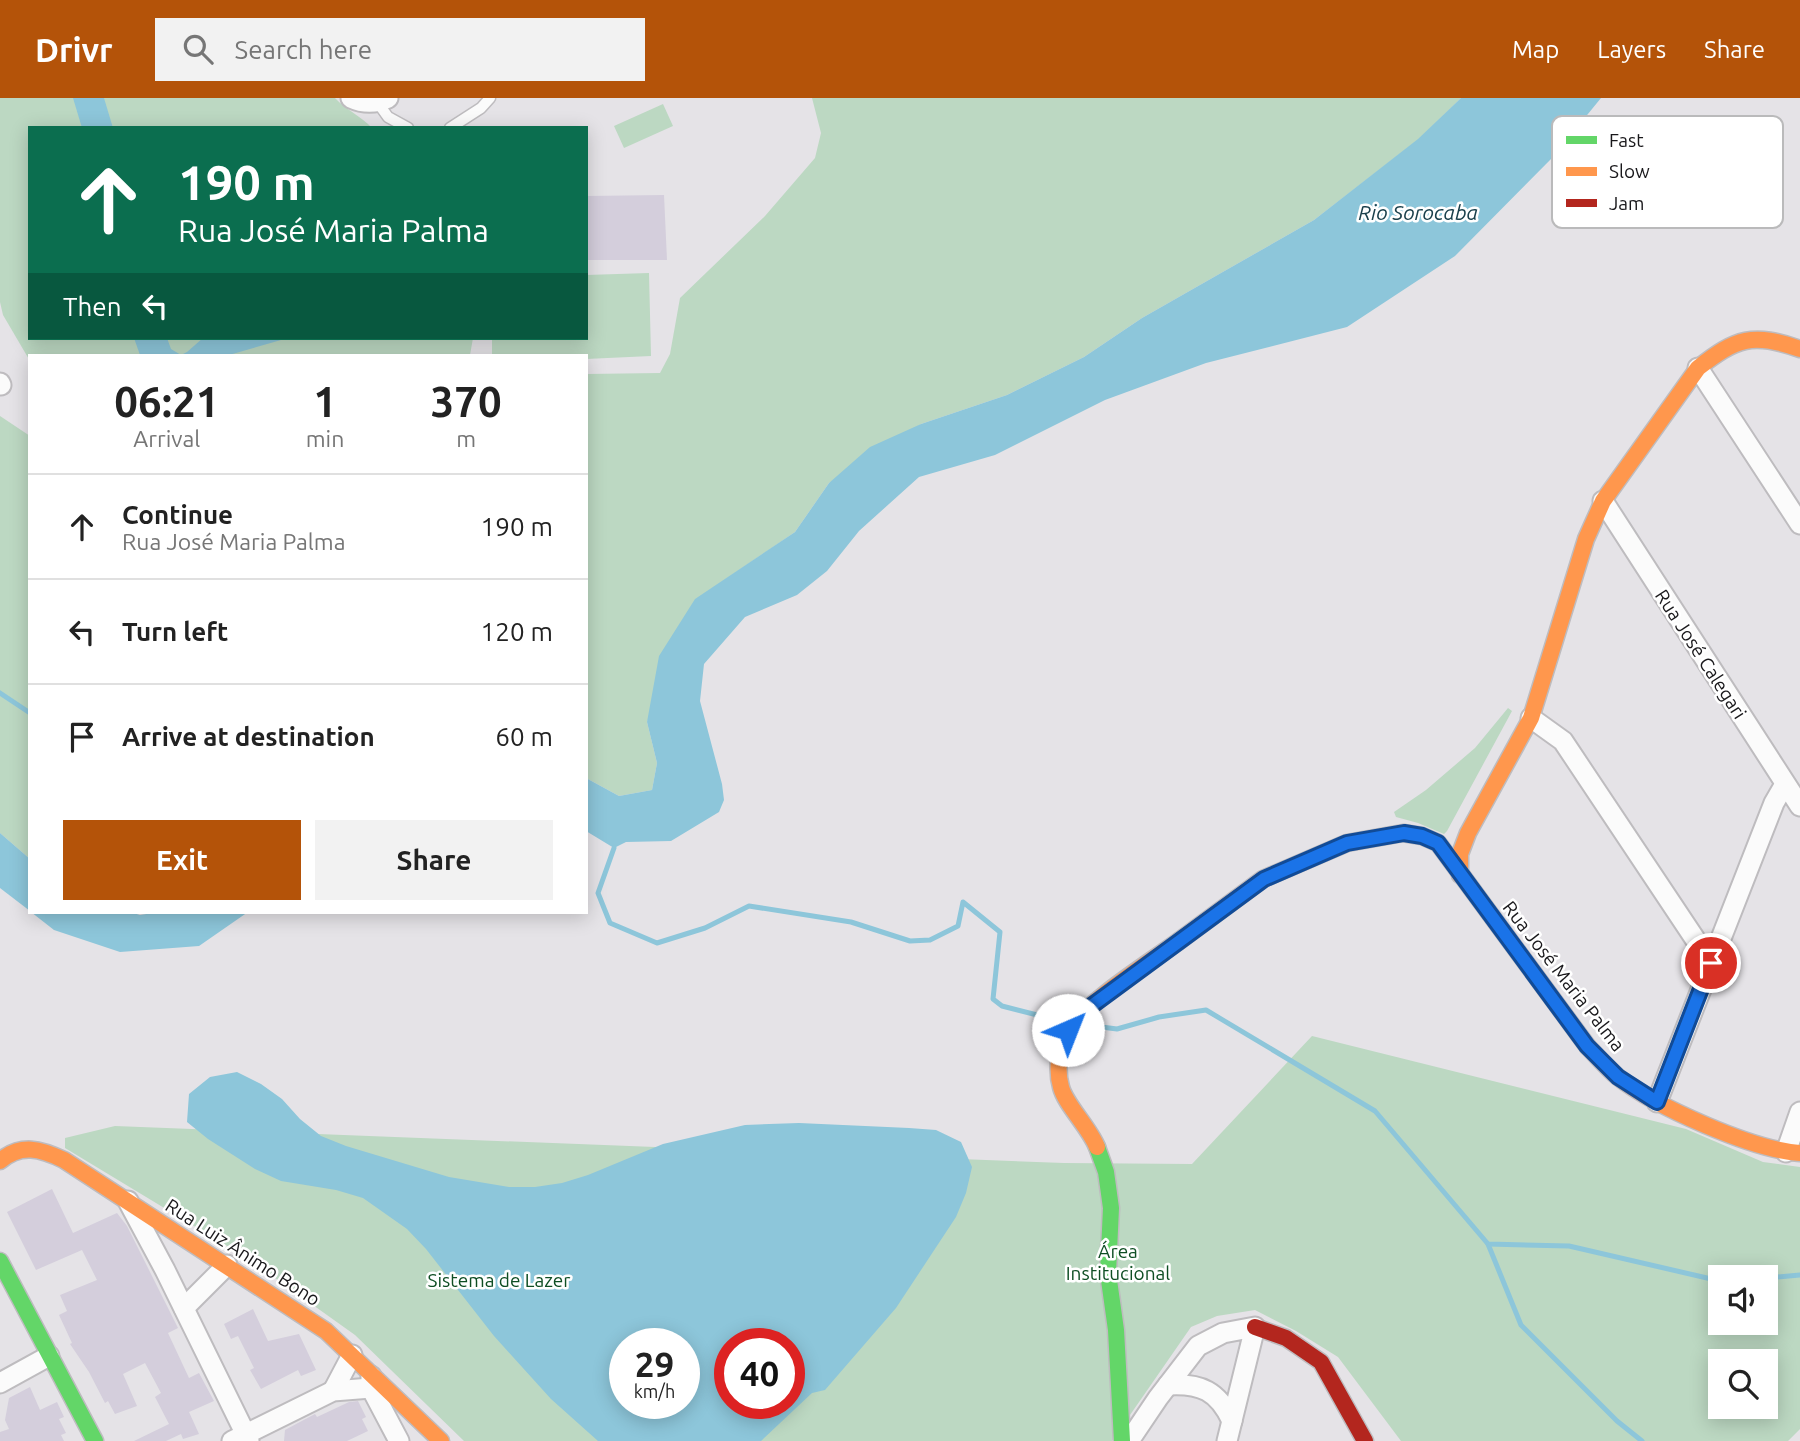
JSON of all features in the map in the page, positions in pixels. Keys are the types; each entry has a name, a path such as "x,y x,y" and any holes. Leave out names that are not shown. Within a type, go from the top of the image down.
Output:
{"street":[{"path":"351,98 365,103 383,100"},
{"path":"1460,875 1460,855 1468,833 1531,718 1586,539 1603,501 1698,368 1714,355 1740,341 1783,342 1800,349"},
{"path":"1698,368 1800,524"},
{"name":"Rua José Calegari","path":"1603,501 1800,806"},
{"path":"1531,718 1563,741 1711,963"},
{"path":"1657,1102 1774,803 1785,784"},
{"name":"Rua José Maria Palma","path":"1122,1441 1116,1330 1108,1273 1111,1208 1106,1172 1096,1145 1061,1090 1060,1055 1068,1030 1090,1007 1264,879 1347,843 1404,833 1422,836 1438,843 1587,1046 1618,1077 1657,1102 1718,1130 1793,1153"},
{"path":"1793,1153 1800,1112"},
{"name":"Rua Luiz Ânimo Bono","path":"0,1161 19,1149 40,1148 64,1160 326,1331 352,1355 371,1381 414,1415 441,1441"},
{"path":"128,1201 184,1308 242,1439 333,1391 371,1381 399,1441"},
{"path":"165,1270 163,1243 170,1228"},
{"path":"0,1261 95,1441"},
{"path":"184,1308 227,1265"},
{"path":"1227,1441 1255,1326"},
{"path":"1129,1441 1198,1346 1223,1333 1255,1326 1286,1338 1321,1362 1365,1441"},
{"path":"333,1391 352,1355"},
{"path":"0,1382 49,1356"},
{"path":"1168,1385 1186,1384 1208,1392 1223,1402 1232,1421"},
{"path":"407,1441 414,1415"}],"lane":[{"path":"453,126 481,108 490,98"},
{"path":"383,100 388,117 404,126"}],"green space":[{"path":"0,98 335,98 370,126 28,126 28,340 473,340 470,354 28,354 28,358 3,315 0,302"},
{"path":"812,98 1461,98 1419,139 1314,220 1142,318 1084,357 1007,395 921,424 829,483 795,532 695,600 647,722 657,763 652,790 619,796 588,779 588,374 660,373 670,354 680,298 765,216 815,158 821,133"},
{"path":"663,104 673,126 624,148 614,126"},
{"path":"649,273 651,356 588,359 588,354 492,354 492,340 588,340 588,275"},
{"path":"0,416 28,435 28,857 0,833"},
{"path":"1508,708 1512,711 1444,834 1396,817 1394,812 1426,790 1475,748"},
{"path":"1312,1036 1686,1129 1763,1162 1800,1167 1800,1429 1788,1441 1401,1441 1338,1357 1255,1310 1217,1316 1191,1327 1112,1441 464,1441 355,1335 247,1258 65,1148 65,1138 115,1126 1064,1163 1192,1164"}],"water":[{"path":"73,98 104,98 112,126 81,126"},
{"name":"Rio Sorocaba","path":"1461,98 1601,98 1586,116 1552,116 1552,158 1455,256 1347,327 1206,363 1105,400 995,455 919,477 859,531 827,571 797,595 745,617 704,664 700,701 722,784 724,800 719,812 671,841 626,842 614,848 588,832 588,779 619,796 652,790 657,763 647,722 659,656 695,599 795,532 829,483 870,447 921,424 1007,395 1084,357 1142,318 1314,220 1418,139"},
{"path":"135,340 168,340 171,349 179,354 140,354"},
{"path":"201,340 281,340 232,354 183,354"},
{"path":"0,833 28,857 28,909 0,888"},
{"path":"34,914 245,914 199,946 120,952 54,930"},
{"path":"237,1072 282,1099 300,1119 321,1136 449,1177 509,1187 562,1183 663,1144 745,1125 799,1123 936,1130 961,1142 972,1167 966,1193 956,1217 896,1308 825,1390 812,1393 805,1400 805,1328 714,1328 714,1419 784,1419 761,1441 598,1441 551,1399 494,1336 426,1249 407,1229 363,1198 336,1190 281,1181 255,1169 187,1122 189,1094 210,1077"}],"building":[{"path":"664,195 667,260 588,260 588,196"},
{"path":"52,1189 73,1233 117,1213 127,1226 178,1328 168,1333 189,1378 199,1373 214,1401 189,1412 199,1434 183,1439 181,1434 166,1441 134,1441 169,1424 155,1397 161,1393 145,1363 123,1374 137,1406 115,1414 108,1401 105,1403 70,1344 72,1343 59,1315 67,1311 60,1295 97,1280 82,1250 36,1270 7,1212"},
{"path":"253,1309 268,1341 299,1334 316,1370 301,1376 298,1370 261,1389 250,1370 254,1368 238,1336 231,1339 224,1324"},
{"path":"30,1387 40,1410 57,1402 64,1417 59,1419 66,1433 61,1435 64,1441 0,1441 0,1432 9,1429 5,1420 9,1398"},
{"path":"358,1401 366,1417 362,1419 368,1431 347,1441 284,1441 285,1430 315,1414 317,1417 349,1402"}],"waterway":[{"path":"0,693 28,712"},
{"path":"614,848 598,893 610,923 657,943 705,928 749,906 851,922 910,941 930,940 958,926 963,902 1000,932 993,999 1002,1006 1045,1017"},
{"path":"1086,1025 1117,1029 1159,1017 1206,1010 1375,1111 1488,1244 1569,1246 1708,1278"},
{"path":"1488,1244 1521,1325 1617,1421 1642,1441"},
{"path":"1778,1277 1800,1275"}],"traffic: fast":[{"path":"1097,1147 1106,1172 1111,1208 1108,1273 1116,1330 1122,1441"},
{"path":"0,1261 95,1441"}],"traffic: slow":[{"path":"1460,875 1460,854 1468,833 1531,718 1586,539 1603,501 1698,368 1723,350 1746,341 1770,341 1800,349"},
{"path":"1097,1147 1063,1094 1059,1080 1063,1042 1069,1029 1090,1006 1179,941"},
{"path":"1588,1047 1618,1077 1656,1101 1732,1136 1800,1153"},
{"path":"0,1161 23,1150 39,1151 64,1160 326,1331 441,1441"}],"traffic: jam":[{"path":"1179,941 1263,879 1347,843 1403,833 1422,836 1438,843 1588,1047"},
{"path":"1255,1327 1286,1338 1321,1362 1365,1441"}],"route":[{"path":"1068,1030 1090,1007 1264,879 1347,843 1404,833 1422,836 1438,843 1587,1046 1618,1077 1657,1102 1711,963"}],"park label":[{"name":"Área Institucional","path":"1118,1262"},
{"name":"Sistema de Lazer","path":"499,1280"}]}
